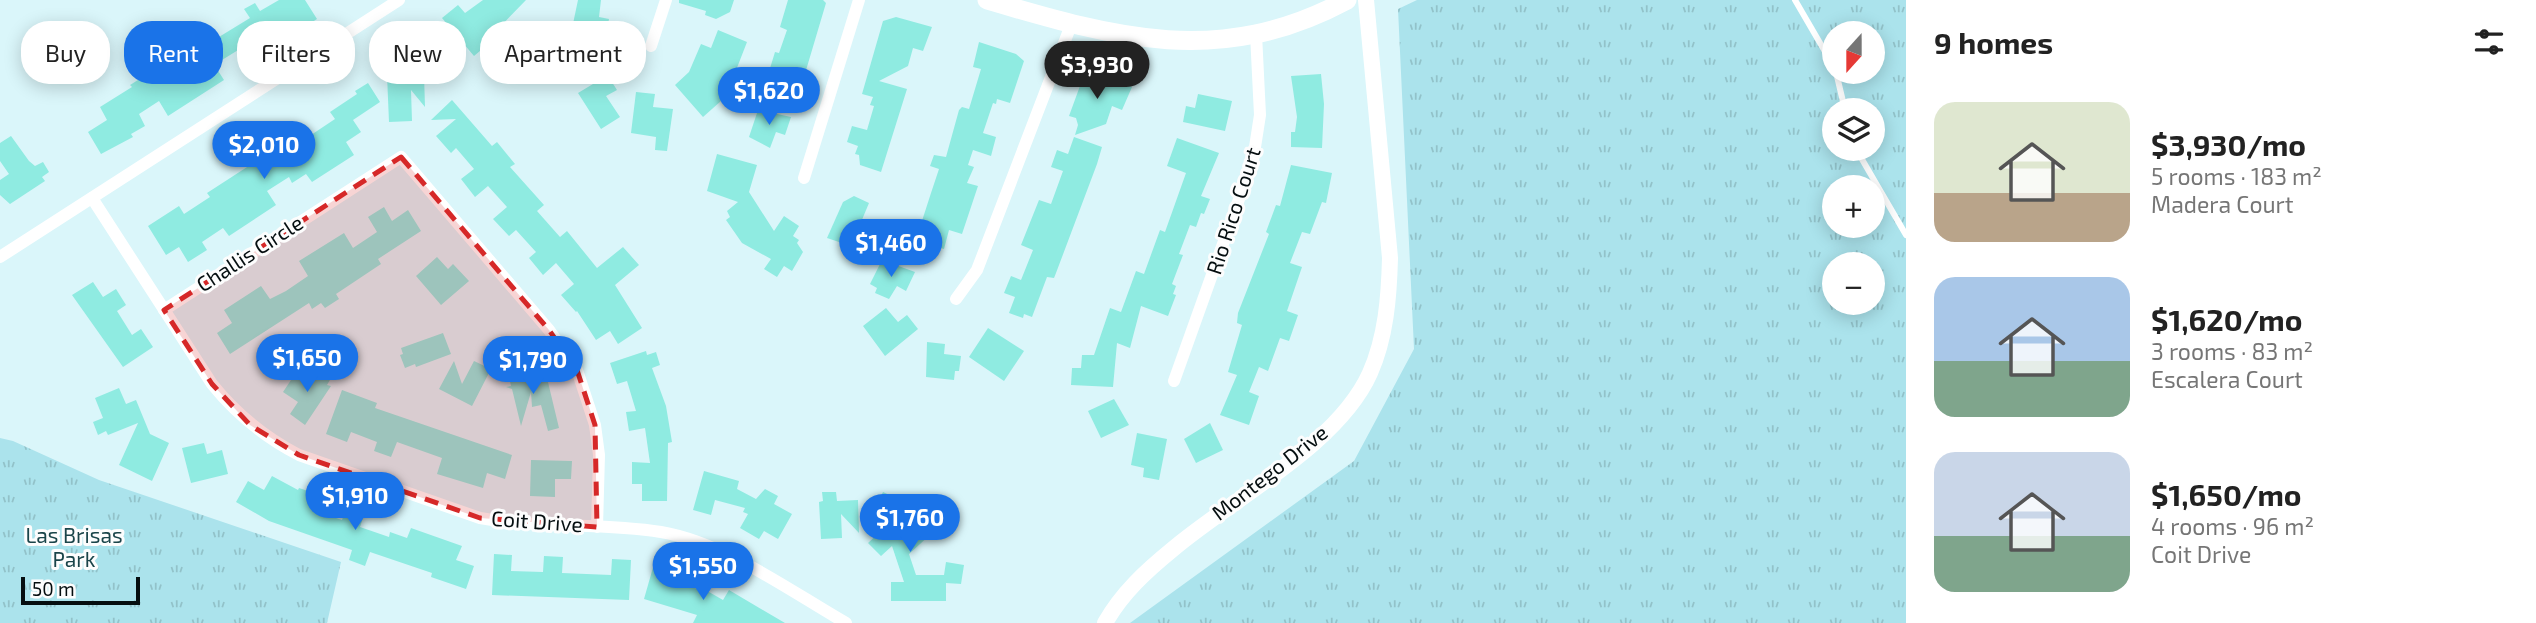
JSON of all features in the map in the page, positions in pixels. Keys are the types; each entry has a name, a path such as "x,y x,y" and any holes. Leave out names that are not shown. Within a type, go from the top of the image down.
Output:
{"main road":[{"path":"987,0 1071,25 1157,41 1208,41 1256,34 1312,17 1347,0"}],"street":[{"path":"0,255 399,0"},
{"path":"652,46 666,0"},
{"path":"804,178 859,0"},
{"name":"Montego Drive","path":"1105,623 1115,605 1139,578 1202,526 1323,435 1352,403 1370,374 1382,336 1389,296 1390,258 1366,0"},
{"path":"956,299 977,270 1071,25"},
{"name":"Rio Rico Court","path":"1174,381 1254,160 1260,116 1256,34"},
{"name":"Challis Circle","path":"164,310 401,157 561,345 588,396 596,425 599,455 597,527"},
{"name":"Coit Drive","path":"92,198 230,406 273,442 299,455 481,518 509,523 662,532 692,540 721,552 846,623"}],"lane":[{"path":"1795,0 1822,46"},
{"path":"1863,161 1906,235"}],"highlighted area":[{"path":"401,157 549,330 577,370 595,425 597,527 480,518 299,455 250,425 212,384 164,310"}],"green space":[{"path":"1417,0 1906,0 1906,623 1130,623 1354,461 1414,349 1398,9"},
{"name":"Las Brisas Park","path":"0,438 13,441 99,480 341,562 327,623 0,623"}],"building":[{"path":"279,0 305,0 317,19 245,21 250,18 244,9 255,3 260,11"},
{"path":"483,0 526,0 506,21 480,21 480,51 474,56 466,46 466,21 445,21 442,18 458,5 465,13"},
{"path":"578,0 601,0 599,17 609,19 609,21 574,21"},
{"path":"679,0 734,0 730,12 716,19 705,15 706,11 679,3"},
{"path":"788,0 823,0 826,3 804,77 793,74 788,90 774,86 775,82 767,78 775,52 779,53 787,30 780,27"},
{"path":"896,17 932,27 923,51 913,48 908,66 879,81 907,89 881,172 860,165 859,155 855,154 858,146 847,142 852,126 867,130 874,106 870,105 873,97 862,94 883,21"},
{"path":"237,26 237,51 223,59 223,34"},
{"path":"718,30 747,42 728,91 730,93 703,117 675,85 689,72 701,44 711,48"},
{"path":"979,42 1016,54 1024,61 1010,103 997,99 996,104 993,103 983,133 996,137 991,156 973,150 968,165 974,167 967,183 978,186 962,234 949,230 944,249 916,241 918,235 908,232 911,221 921,224 939,169 930,166 934,155 946,157 959,110 962,107 969,109 981,69 973,67"},
{"path":"1095,74 1132,87 1122,110 1112,106 1106,124 1075,135 1078,125 1076,118 1069,116 1084,75"},
{"path":"1321,74 1324,104 1322,148 1291,147 1291,132 1295,132 1297,117 1291,76"},
{"path":"368,83 380,102 353,120 361,132 346,142 354,155 312,182 306,174 292,183 289,177 267,191 276,205 229,236 223,228 202,242 207,250 188,262 179,247 166,255 148,226 179,206 184,214 210,197 207,193 301,132 305,139 335,119 330,112"},
{"path":"218,84 168,116 159,101 139,114 145,126 131,134 133,137 101,154 88,132 107,120 100,107 132,87 130,85"},
{"path":"387,84 424,84 425,107 411,90 412,121 389,122"},
{"path":"593,84 613,84 617,90 606,96 620,117 601,129 578,93"},
{"path":"636,92 655,94 653,107 673,109 667,151 655,150 656,137 631,133"},
{"path":"1198,94 1232,101 1225,131 1183,122 1186,106 1195,108"},
{"path":"452,100 492,146 497,142 515,164 510,167 544,205 537,211 560,237 567,231 597,268 623,247 639,265 615,285 642,328 618,344 610,331 596,340 577,311 561,295 574,284 556,263 543,275 529,258 536,252 516,230 509,236 493,219 507,207 488,186 475,197 461,179 474,169 456,148 451,153 436,136 456,119 431,120"},
{"path":"758,110 791,117 785,135 776,132 770,148 749,137"},
{"path":"11,136 29,161 35,166 43,162 49,172 42,177 45,181 10,204 0,195 0,180 9,174 0,161 0,143"},
{"path":"1074,137 1102,147 1054,278 1047,277 1032,317 1024,314 1023,318 1009,313 1015,297 1004,293 1011,276 1021,280 1033,250 1021,245 1039,200 1051,204 1063,171 1051,167 1057,150 1068,154"},
{"path":"1177,138 1219,153 1201,196 1210,199 1196,227 1190,225 1179,254 1183,255 1172,284 1176,286 1173,294 1176,295 1168,316 1141,306 1130,348 1117,343 1113,387 1071,385 1072,368 1081,368 1082,355 1094,355 1110,308 1121,312 1136,271 1144,274 1160,230 1165,232 1186,173 1167,166"},
{"path":"717,154 757,165 749,192 774,231 784,216 799,226 793,236 799,240 797,243 803,252 792,271 784,266 777,277 764,269 771,259 742,243 726,220 730,217 727,211 738,202 707,191"},
{"path":"1291,165 1332,173 1326,203 1322,202 1310,234 1302,232 1290,263 1302,267 1287,311 1298,315 1289,341 1280,338 1268,371 1259,367 1249,392 1259,396 1249,425 1220,415 1237,375 1228,372 1242,325 1237,323 1238,313 1269,234 1266,232 1276,205 1280,206"},
{"path":"854,196 869,203 851,246 827,238 843,202"},
{"path":"384,207 392,221 408,210 421,231 378,259 381,264 336,294 339,299 325,308 321,303 312,309 309,303 230,354 217,333 232,323 224,310 261,286 270,299 286,291 308,276 299,261 344,233 353,248 377,232 368,217"},
{"path":"437,257 448,269 453,264 469,281 441,305 416,276"},
{"path":"882,260 915,272 906,291 897,286 889,299 875,293 877,288 870,284"},
{"path":"93,282 103,297 116,289 126,305 117,311 132,335 141,329 153,347 123,367 72,295"},
{"path":"886,308 898,322 907,315 918,329 885,356 863,326"},
{"path":"988,328 1024,351 1004,381 969,357"},
{"path":"443,333 451,354 416,367 415,364 405,368 400,355 403,354 401,348"},
{"path":"927,342 945,344 944,354 961,356 959,371 955,371 954,380 926,377"},
{"path":"646,351 647,355 656,352 660,365 652,368 666,406 672,442 668,443 667,501 642,501 642,484 632,484 632,462 650,463 645,428 629,431 626,412 636,411 627,381 617,384 610,363"},
{"path":"454,361 462,384 474,361 491,369 472,406 439,389"},
{"path":"527,367 530,382 547,378 559,428 548,431 541,405 532,407 531,392 521,426 512,389 506,387 511,386 508,371"},
{"path":"320,370 331,378 327,385 331,386 305,425 290,414 298,402 283,392 297,371 312,381"},
{"path":"119,388 126,404 136,400 150,434 169,443 152,481 119,465 138,423 108,435 106,431 98,435 93,422 103,418 95,398"},
{"path":"342,390 377,403 375,408 512,455 505,479 487,473 483,488 437,474 442,458 397,442 391,457 374,451 377,442 351,432 347,442 326,434"},
{"path":"1114,399 1129,425 1101,438 1088,411"},
{"path":"1210,423 1223,450 1196,463 1184,439"},
{"path":"1137,433 1167,439 1159,480 1143,477 1144,468 1131,465"},
{"path":"204,443 207,454 222,450 228,474 191,483 182,448"},
{"path":"531,460 572,461 571,479 555,479 555,497 530,496"},
{"path":"704,471 739,481 737,489 756,499 765,489 778,496 774,504 792,514 778,539 764,531 759,539 740,528 748,514 743,512 745,508 715,500 711,515 693,510"},
{"path":"272,476 298,490 299,488 317,494 312,510 342,520 347,506 365,512 360,527 389,537 390,532 407,538 411,528 462,546 456,560 474,566 466,589 431,577 432,573 370,552 365,566 349,560 352,550 269,521 236,502 248,481 264,490"},
{"path":"822,492 836,492 837,501 858,500 859,533 841,514 842,538 821,539 819,502 823,501"},
{"path":"883,492 904,502 931,534 909,554 916,575 944,575 946,562 964,565 961,584 946,583 946,601 891,601 891,582 904,582 892,546 881,556 868,543 893,520 874,510"},
{"path":"494,554 512,555 511,571 543,572 544,556 563,557 562,573 611,575 612,559 631,560 629,600 492,595"},
{"path":"654,564 675,571 672,582 709,592 723,600 729,590 785,623 693,623 697,615 644,599"}]}
